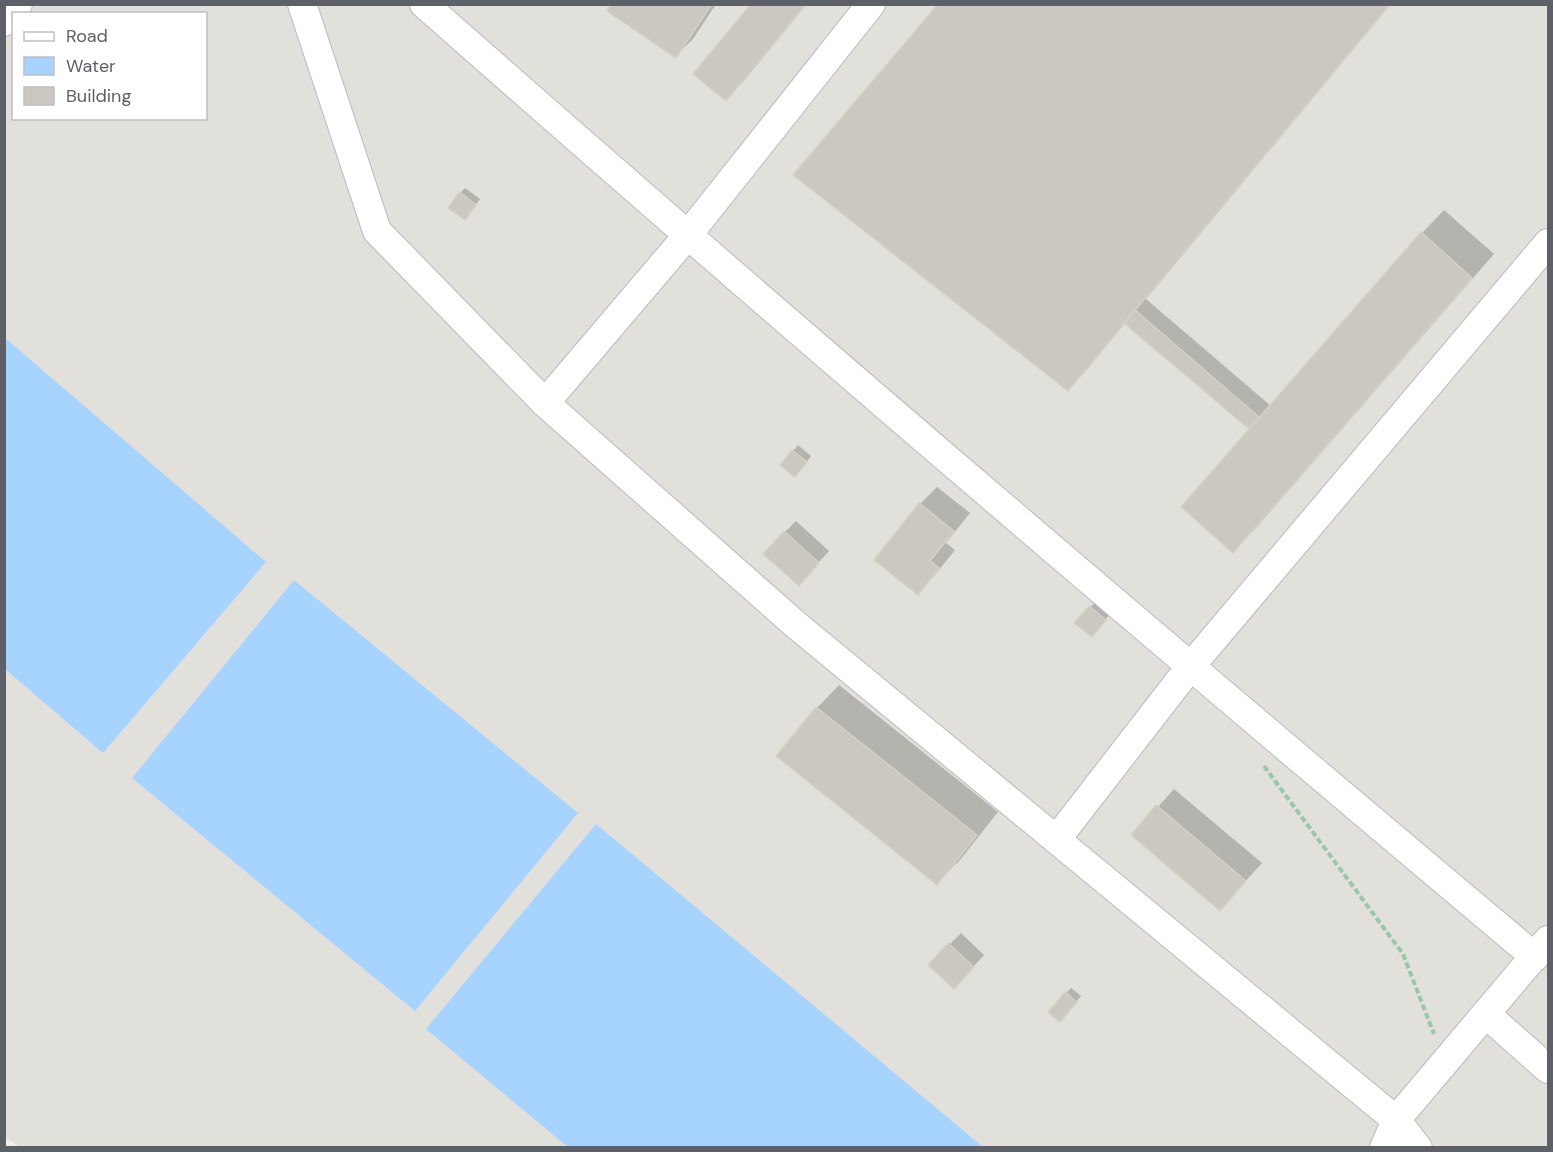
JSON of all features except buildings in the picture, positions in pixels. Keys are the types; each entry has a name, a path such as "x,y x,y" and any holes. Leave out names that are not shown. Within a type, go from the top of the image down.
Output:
{"lane":[{"path":"4,22 18,4"},
{"path":"302,4 377,231 546,403 795,624 1396,1120 1418,1148"},
{"path":"424,4 687,236 1190,667 1542,948 1396,1120 1384,1148"},
{"path":"546,403 687,236 871,4"},
{"path":"1056,840 1190,667 1548,243"},
{"path":"1486,1014 1548,1069"}],"path":[{"path":"1261,762 1403,954 1445,1062"}],"shaded area":[{"path":"4,5 1548,5 1548,1147 20,1147 4,1136"}],"water":[{"path":"5,338 266,562 103,753 5,669"},
{"path":"294,580 578,813 415,1011 132,778"},
{"path":"596,824 983,1147 568,1147 426,1029"}]}
